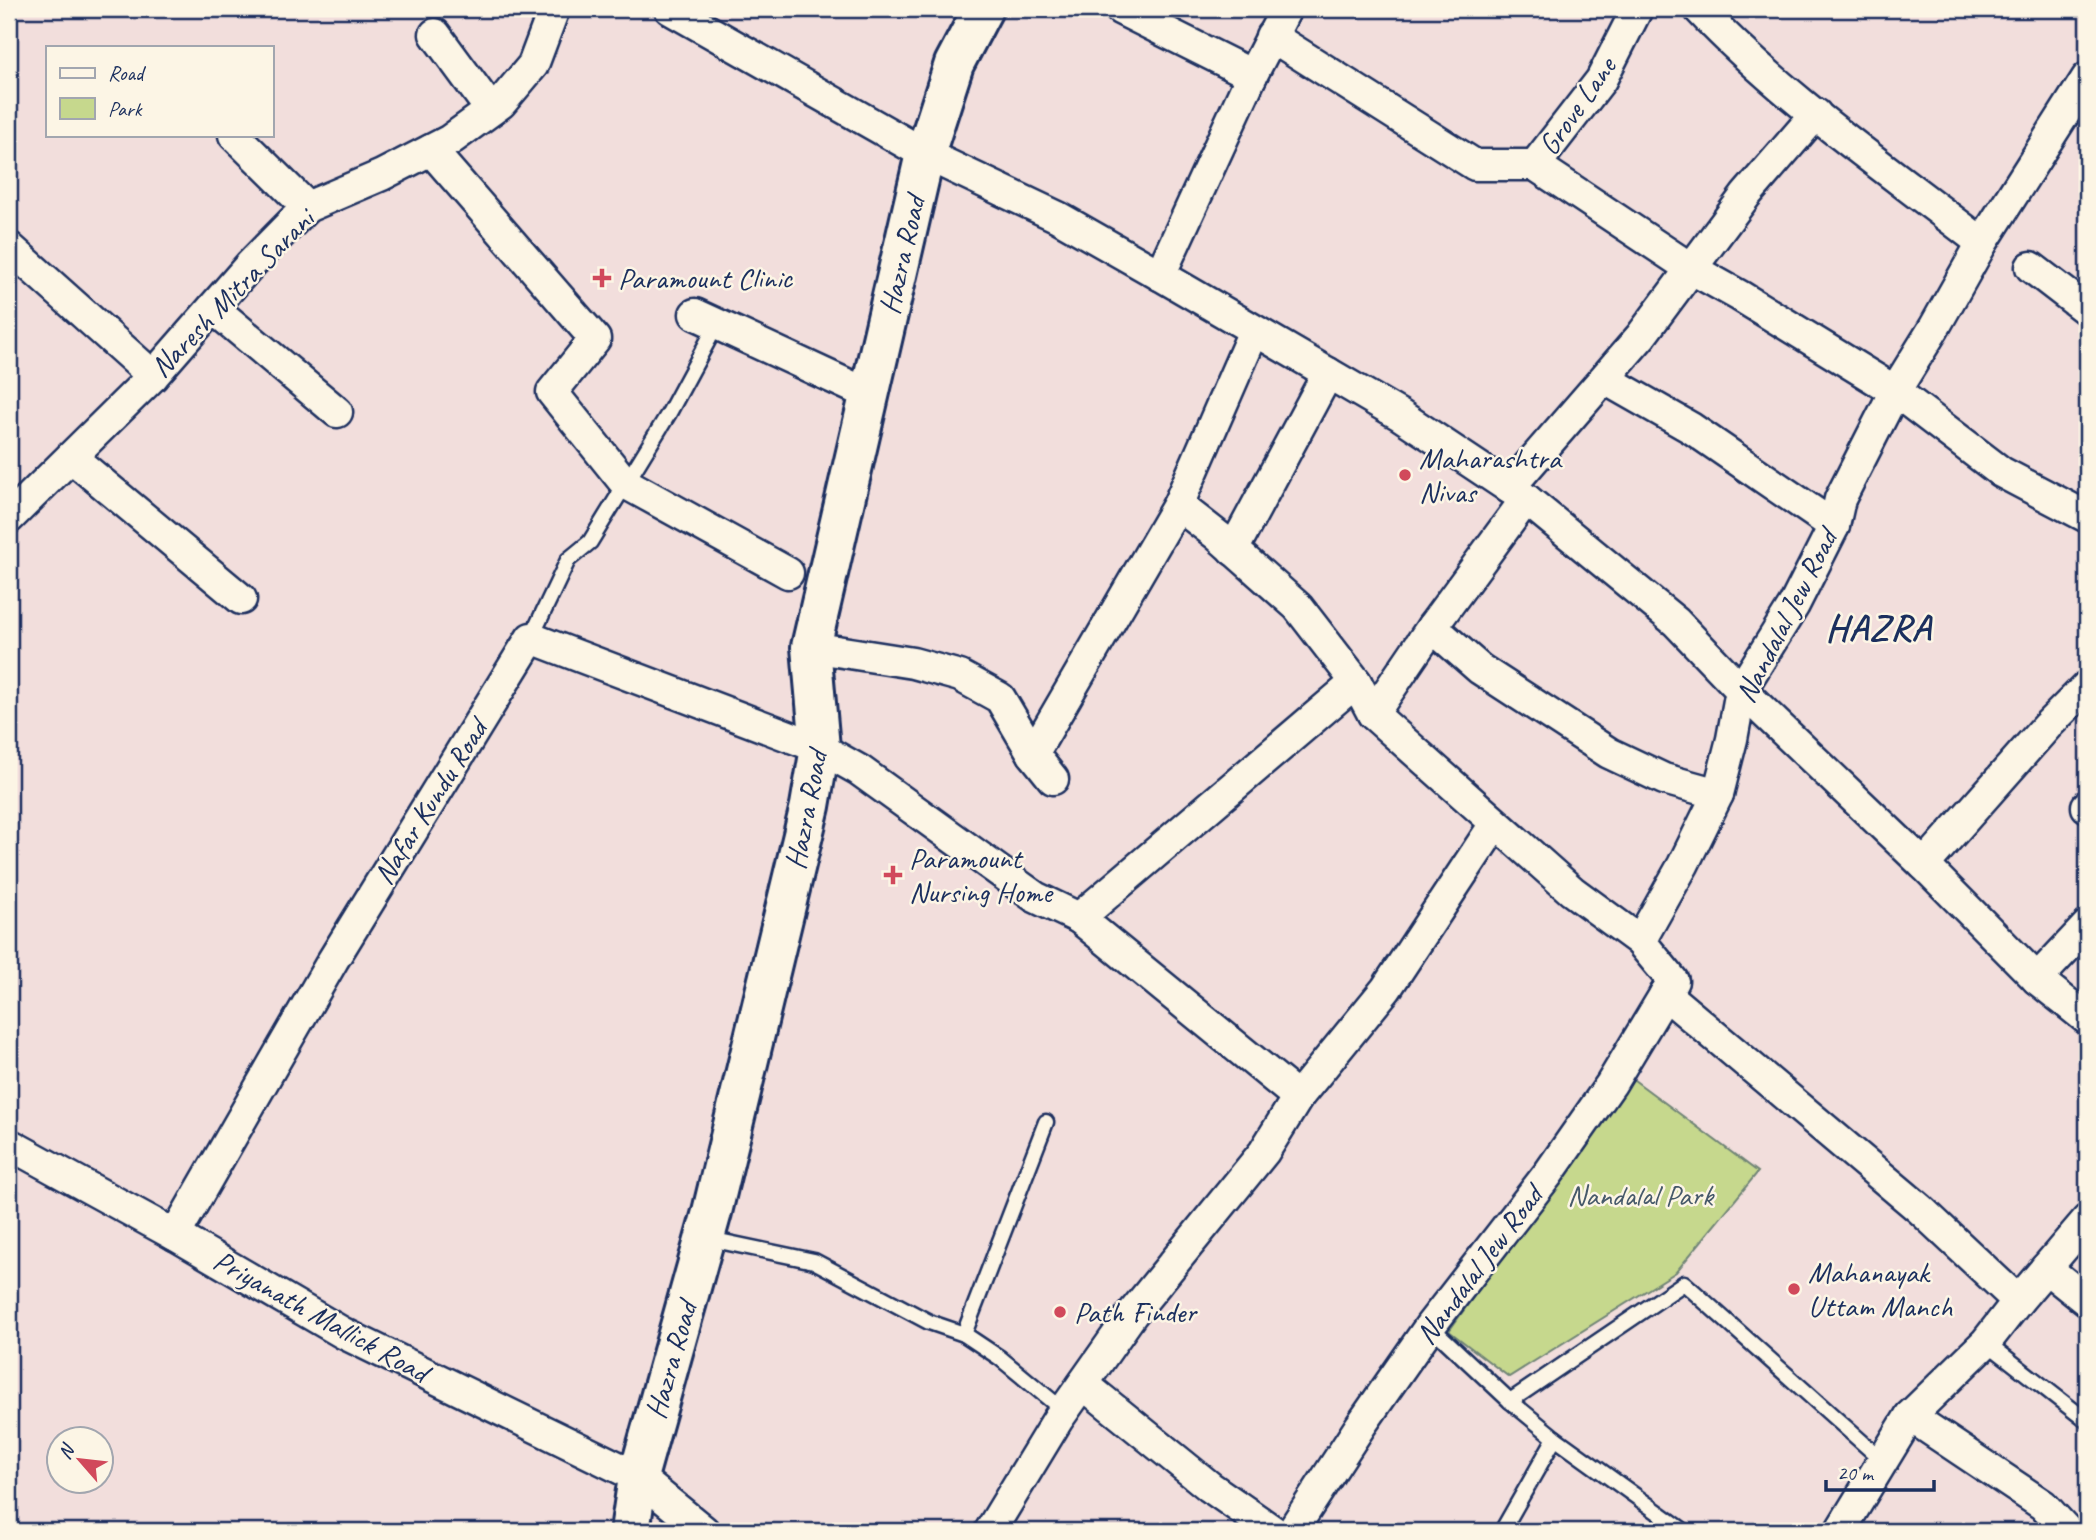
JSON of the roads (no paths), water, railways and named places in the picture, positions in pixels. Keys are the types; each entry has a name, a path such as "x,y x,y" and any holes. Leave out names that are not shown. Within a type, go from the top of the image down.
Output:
{"main road":[{"name":"Hazra Road","path":"630,1531 638,1478 705,1238 810,806 820,747 811,647 925,154 954,64 983,9"}],"street":[{"name":"Naresh Mitra Sarani","path":"9,518 153,376 250,265 307,207 450,141 501,103 533,65 554,9"},
{"path":"670,9 925,154 1058,217 1160,275 1419,427 1517,493 1676,622 1741,690 1924,865 2037,979 2087,1019"},
{"path":"1120,9 1252,75"},
{"path":"1160,275 1252,75 1286,9"},
{"name":"Grove Lane","path":"1535,165 1601,80 1637,9"},
{"path":"1699,9 1771,79 1982,243"},
{"path":"435,34 491,110"},
{"path":"1271,36 1475,165 1535,165 1690,268 1895,391 2001,472 2087,517"},
{"name":"Nandalal Jew Road","path":"1640,941 1683,865 1718,794 1741,690 1794,605 1834,526 1840,499 1895,391 1982,243 2087,78"},
{"path":"1373,714 1517,493 1641,336 1746,195 1816,114"},
{"path":"235,136 307,207"},
{"path":"431,150 595,339 552,392 625,483 788,573"},
{"path":"9,247 153,376"},
{"path":"2031,267 2087,310"},
{"path":"213,308 337,412"},
{"path":"706,319 870,395"},
{"path":"1032,754 1178,505 1254,331"},
{"path":"1233,550 1328,373"},
{"path":"1605,379 1691,428 1834,526"},
{"path":"71,457 241,599"},
{"path":"1178,505 1298,607 1356,681 1373,714 1572,891 1640,941 1673,981 1665,995 1920,1209 2018,1301"},
{"path":"1432,627 1480,669 1609,753 1664,779 1718,794"},
{"path":"531,638 820,747 859,770 1035,897 1079,918 1298,1097"},
{"name":"Nafar Kundu Road","path":"175,1235 333,960 531,638"},
{"path":"811,647 913,663 960,676 1000,698 1032,754 1053,779"},
{"path":"1079,918 1356,681"},
{"path":"1924,865 2047,726 2087,686"},
{"path":"990,1531 1064,1411 1132,1314 1264,1152 1298,1097 1386,989 1495,824"},
{"path":"2037,979 2087,926"},
{"name":"Nandalal Jew Road","path":"1292,1531 1430,1326 1564,1151 1611,1084 1665,995"},
{"name":"Priyanath Mallick Road","path":"9,1144 175,1235 343,1332 638,1478 704,1531"},
{"path":"1840,1531 1910,1416 1986,1342 2087,1220"},
{"path":"2046,1268 2087,1301"},
{"path":"1083,1384 1210,1487 1273,1531"},
{"path":"1910,1416 2043,1505 2067,1531"}],"lane":[{"path":"531,638 568,560 590,542 669,413 706,319"},
{"path":"964,1334 1046,1122"},
{"path":"705,1238 814,1261 929,1322 964,1334 1000,1358 1064,1411"},
{"path":"1510,1401 1684,1283 1882,1460"},
{"path":"1430,1326 1510,1401 1555,1438 1684,1531"},
{"path":"1986,1342 2087,1421"},
{"path":"1502,1531 1555,1438"}],"place":[{"name":"Paramount Clinic","path":"602,278"},
{"name":"Maharashtra Nivas","path":"1405,475"},
{"name":"Paramount Nursing Home","path":"893,875"},
{"name":"Mahanayak Uttam Manch","path":"1794,1289"},
{"name":"Path Finder","path":"1060,1312"}],"district":[{"name":"HAZRA","path":"1879,627"}],"park label":[{"name":"Nandalal Park","path":"1640,1195"}]}
